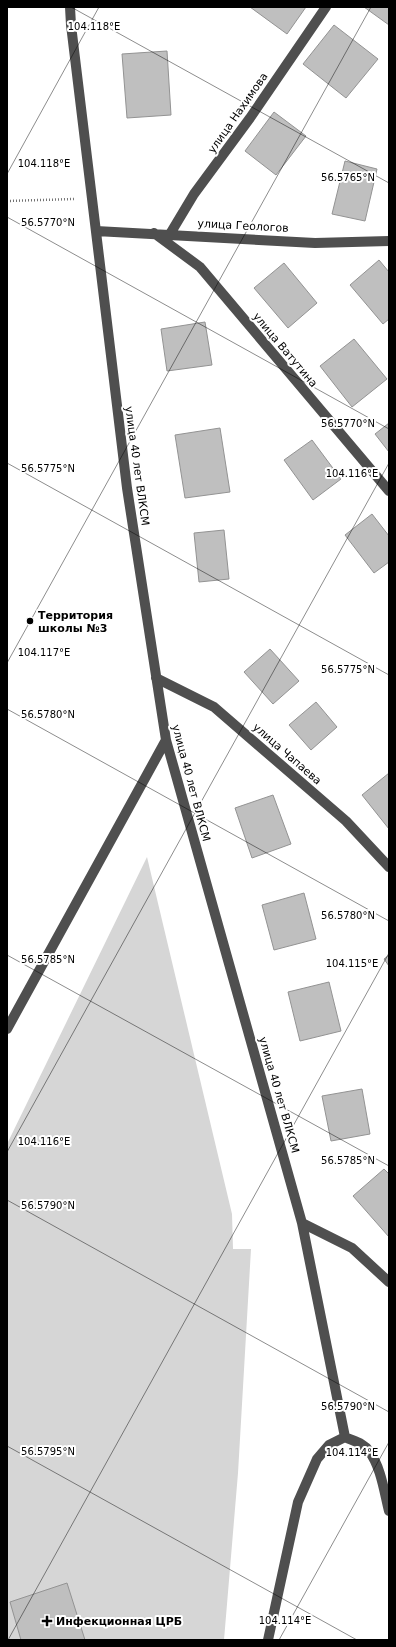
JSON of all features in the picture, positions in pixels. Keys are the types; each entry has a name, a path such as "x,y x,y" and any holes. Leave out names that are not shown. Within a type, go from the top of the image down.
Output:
{"street":[{"name":"улица 40 лет ВЛКСМ","path":"70,7 127,488 166,740 302,1223 345,1437"},
{"name":"улица Нахимова","path":"170,234 194,194 250,118 326,7"},
{"name":"улица Геологов","path":"96,230 315,243 389,241"},
{"name":"улица Ватутина","path":"154,233 200,267 389,492"},
{"name":"улица Чапаева","path":"156,678 214,707 346,821 389,867"},
{"path":"7,1029 166,740"},
{"path":"302,1223 352,1248 389,1282"},
{"path":"268,1640 298,1502 316,1459 329,1445 345,1437 360,1443 369,1451 378,1468 389,1510"}],"path":[{"path":"7,201 92,198"}],"shaded area":[{"path":"147,857 232,1214 233,1249 251,1249 238,1473 224,1640 7,1640 7,1144"}],"building":[{"path":"250,7 306,7 287,34"},
{"path":"364,7 389,7 389,25"},
{"path":"334,25 378,59 346,98 303,64"},
{"path":"167,51 171,115 127,118 122,54"},
{"path":"274,112 306,136 276,175 245,151"},
{"path":"345,161 377,169 365,221 332,214"},
{"path":"379,260 389,272 389,319 383,324 350,285"},
{"path":"284,263 317,303 288,328 254,288"},
{"path":"205,322 212,365 167,371 161,329"},
{"path":"354,339 387,379 352,407 320,366"},
{"path":"389,423 389,452 375,434"},
{"path":"220,428 230,492 185,498 175,435"},
{"path":"312,440 341,479 313,500 284,460"},
{"path":"372,514 389,536 389,562 374,573 345,535"},
{"path":"224,530 229,579 199,582 194,533"},
{"path":"270,649 299,681 273,704 244,672"},
{"path":"316,702 337,727 311,750 289,725"},
{"path":"389,773 389,829 362,795"},
{"path":"273,795 291,844 252,858 235,808"},
{"path":"304,893 316,939 274,950 262,905"},
{"path":"389,955 389,966 384,959"},
{"path":"329,982 341,1031 300,1041 288,992"},
{"path":"362,1089 370,1134 331,1141 322,1096"},
{"path":"384,1169 389,1174 389,1237 353,1196"},
{"name":"Инфекционная ЦРБ","path":"67,1583 85,1640 21,1640 10,1602"}],"place":[{"name":"Территория школы №3","path":"30,621"},
{"name":"Инфекционная ЦРБ","path":"47,1621"}]}
